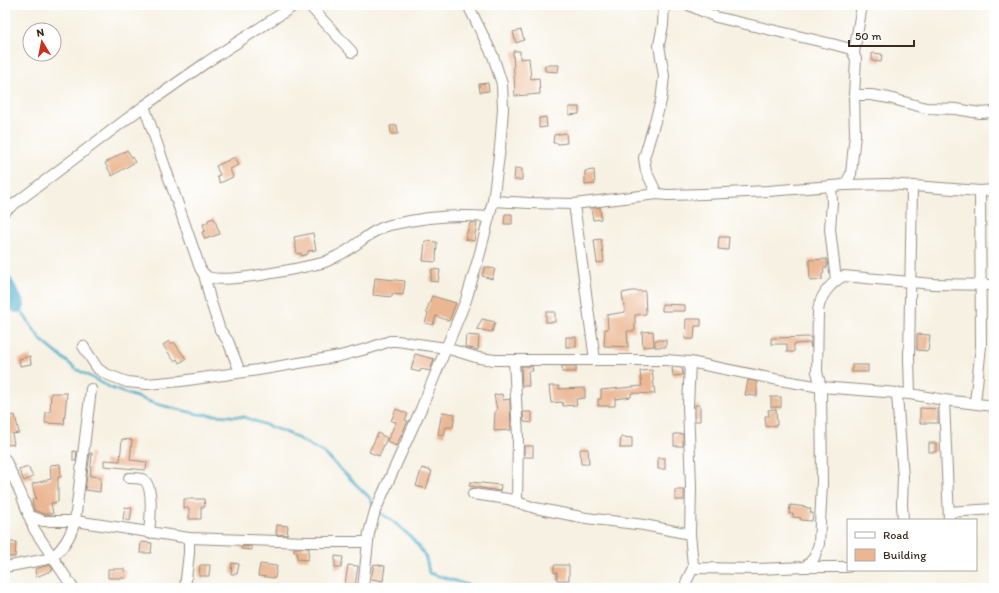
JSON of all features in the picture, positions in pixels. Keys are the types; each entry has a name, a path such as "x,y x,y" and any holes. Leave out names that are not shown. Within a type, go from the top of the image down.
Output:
{"street":[{"path":"5,211 144,106 207,62 295,5"},
{"path":"309,5 352,52"},
{"path":"363,588 368,542 376,511 421,409 466,300 493,201 504,109 502,84 494,56 468,5"},
{"path":"657,194 646,171 644,158 661,101 664,76 659,46 663,25 664,5"},
{"path":"690,5 716,17 851,49 856,59 854,95 854,158 851,174 845,185"},
{"path":"854,54 862,5"},
{"path":"854,95 883,97 926,108 956,109 980,113 994,112"},
{"path":"144,106 200,268 204,274 220,330 228,341 240,372"},
{"path":"493,201 574,204 657,194 668,195 768,191 845,185 888,184 980,191 994,190"},
{"path":"831,186 832,202 830,229 836,280"},
{"path":"910,394 908,358 911,282 912,186"},
{"path":"975,404 980,357 982,286 980,191"},
{"path":"574,204 595,360"},
{"path":"204,274 214,278 224,279 286,271 323,262 343,253 377,229 390,225 445,215 489,217"},
{"path":"805,567 814,558 819,544 822,483 821,387 817,372 818,311 819,303 826,290 836,280 843,276 911,282 982,286 994,285"},
{"path":"83,346 98,369 106,374 127,382 146,384 258,370 340,356 390,341 397,341 446,348 480,358 495,360 666,360 690,362 821,387 910,394 994,406"},
{"path":"514,360 518,437 517,502"},
{"path":"685,588 694,566 692,562 690,534 691,486 688,406 690,362"},
{"path":"5,567 53,557 63,548 73,530 91,389"},
{"path":"897,394 903,478 903,519"},
{"path":"944,400 949,516 994,509"},
{"path":"5,459 21,494 34,529 73,588"},
{"path":"129,478 142,479 148,486 151,504 149,533"},
{"path":"473,494 517,502 534,508 586,518 644,525 690,534"},
{"path":"28,515 43,521 75,521 189,538 307,542 368,542"},
{"path":"185,588 189,538"},
{"path":"694,566 697,568 758,569 847,567"}],"building":[{"path":"521,30 524,40 516,43 513,32"},
{"path":"513,51 520,51 520,59 529,58 531,79 539,78 540,94 515,96"},
{"path":"872,53 882,54 881,62 872,61"},
{"path":"545,65 559,65 558,72 545,71"},
{"path":"488,83 489,91 480,92 479,84"},
{"path":"569,107 579,107 579,114 569,115"},
{"path":"546,117 547,127 539,128 539,118"},
{"path":"397,125 398,134 391,134 390,126"},
{"path":"566,133 567,143 553,143 554,135"},
{"path":"127,150 135,162 112,176 105,163"},
{"path":"235,157 239,165 230,169 233,177 220,183 217,176 220,175 216,166"},
{"path":"515,168 522,169 522,180 514,180"},
{"path":"594,170 595,184 585,185 585,171"},
{"path":"600,207 601,219 593,220 591,208"},
{"path":"505,214 512,214 512,224 504,224"},
{"path":"214,218 220,234 205,239 202,232 205,231 203,224"},
{"path":"470,223 477,223 474,241 465,239"},
{"path":"313,233 316,250 308,251 308,254 301,256 301,253 297,254 294,237"},
{"path":"719,237 729,237 728,250 718,249"},
{"path":"601,239 604,262 597,263 594,240"},
{"path":"425,241 437,242 436,262 423,261"},
{"path":"827,259 827,268 823,268 824,273 822,274 822,280 810,281 809,260"},
{"path":"485,267 495,269 492,279 482,276"},
{"path":"432,269 440,270 438,282 430,281"},
{"path":"375,278 405,281 403,295 392,294 392,297 373,295"},
{"path":"645,291 646,314 635,315 635,331 627,331 628,347 604,346 605,329 608,329 607,315 625,312 622,293"},
{"path":"432,296 456,303 449,321 436,316 433,325 425,323 428,314 426,312"},
{"path":"662,304 685,305 685,311 662,311"},
{"path":"546,312 555,312 555,322 546,322"},
{"path":"482,319 495,322 492,332 477,329"},
{"path":"686,319 701,319 701,326 695,326 694,339 685,339"},
{"path":"653,331 654,346 643,347 642,332"},
{"path":"917,334 930,335 928,351 917,350"},
{"path":"466,335 479,336 478,350 465,347"},
{"path":"566,337 576,337 576,347 566,347"},
{"path":"811,337 811,348 810,343 794,344 794,352 787,352 787,344 771,344 771,338"},
{"path":"655,340 666,340 666,347 655,347"},
{"path":"169,341 171,344 174,342 186,359 179,363 177,359 174,361 163,345"},
{"path":"415,354 434,359 430,371 421,369 420,372 411,370"},
{"path":"30,356 31,364 20,366 19,359"},
{"path":"852,365 868,365 868,372 852,372"},
{"path":"521,366 532,366 533,371 528,371 529,386 522,386"},
{"path":"562,366 576,366 576,372 562,372"},
{"path":"672,367 682,368 683,375 673,376"},
{"path":"652,370 655,394 631,393 631,397 615,399 615,406 598,406 598,399 601,399 601,390 642,386 640,371"},
{"path":"748,380 757,382 757,396 745,395"},
{"path":"549,386 559,386 559,389 585,388 585,398 576,399 577,405 563,406 562,402 551,403"},
{"path":"51,393 67,393 64,424 45,423 46,412 50,412"},
{"path":"502,394 503,400 510,399 511,430 494,431 495,411 497,410 494,395"},
{"path":"771,397 781,397 781,407 771,407"},
{"path":"695,405 700,405 700,421 695,421"},
{"path":"920,408 938,409 938,423 920,423"},
{"path":"396,409 408,414 405,420 408,421 396,446 387,441 396,422 391,421"},
{"path":"776,409 777,425 766,427 765,416 769,416 768,410"},
{"path":"442,412 455,414 453,427 446,427 444,436 438,434"},
{"path":"523,412 532,412 532,423 524,422"},
{"path":"15,415 19,433 12,434 14,444 8,445 5,439 5,417"},
{"path":"378,433 387,438 379,456 369,452"},
{"path":"674,434 683,434 683,446 674,446"},
{"path":"621,437 632,438 632,448 620,448"},
{"path":"122,439 132,440 130,460 147,462 146,470 104,466 104,460 120,461"},
{"path":"929,443 936,443 936,452 929,452"},
{"path":"524,446 533,446 533,457 524,457"},
{"path":"580,449 588,449 589,464 581,464"},
{"path":"73,451 77,452 76,461 73,461"},
{"path":"90,453 92,453 90,476 101,477 100,492 85,490"},
{"path":"658,458 665,458 665,469 658,469"},
{"path":"60,464 61,477 58,477 58,502 51,503 53,514 44,514 34,510 32,499 36,499 32,484 51,479 50,465"},
{"path":"28,467 33,477 24,481 19,470"},
{"path":"422,468 432,471 426,489 416,486"},
{"path":"470,482 501,485 500,491 469,486"},
{"path":"675,490 684,490 684,500 675,500"},
{"path":"184,499 204,499 205,507 201,507 201,519 189,519 189,508 184,508"},
{"path":"790,505 807,507 811,509 810,513 813,513 812,521 801,520 801,518 793,517 793,514 789,514"},
{"path":"125,507 132,508 130,521 123,519"},
{"path":"277,525 288,526 287,535 276,534"},
{"path":"6,542 16,542 15,557 6,557"},
{"path":"141,542 152,543 151,553 140,553"},
{"path":"242,546 252,547 252,550 241,549"},
{"path":"294,548 309,548 308,560 297,559 297,552 294,552"},
{"path":"335,556 343,557 341,568 335,568"},
{"path":"232,563 239,564 237,574 231,574"},
{"path":"260,564 277,566 275,578 258,576"},
{"path":"374,564 385,566 383,581 371,579"},
{"path":"50,565 53,570 36,577 35,569"},
{"path":"200,565 210,565 209,576 199,576"},
{"path":"348,565 358,566 355,586 345,584"},
{"path":"554,565 569,565 569,580 557,580 557,572 554,573"},
{"path":"108,569 125,569 126,578 108,578"}],"waterway":[{"path":"5,283 17,305"},
{"path":"17,305 41,340 76,369 111,388 156,404 198,414 244,417 290,434 324,453 370,498 374,507"},
{"path":"378,512 397,525 415,542 425,556 429,573 478,588"}]}
